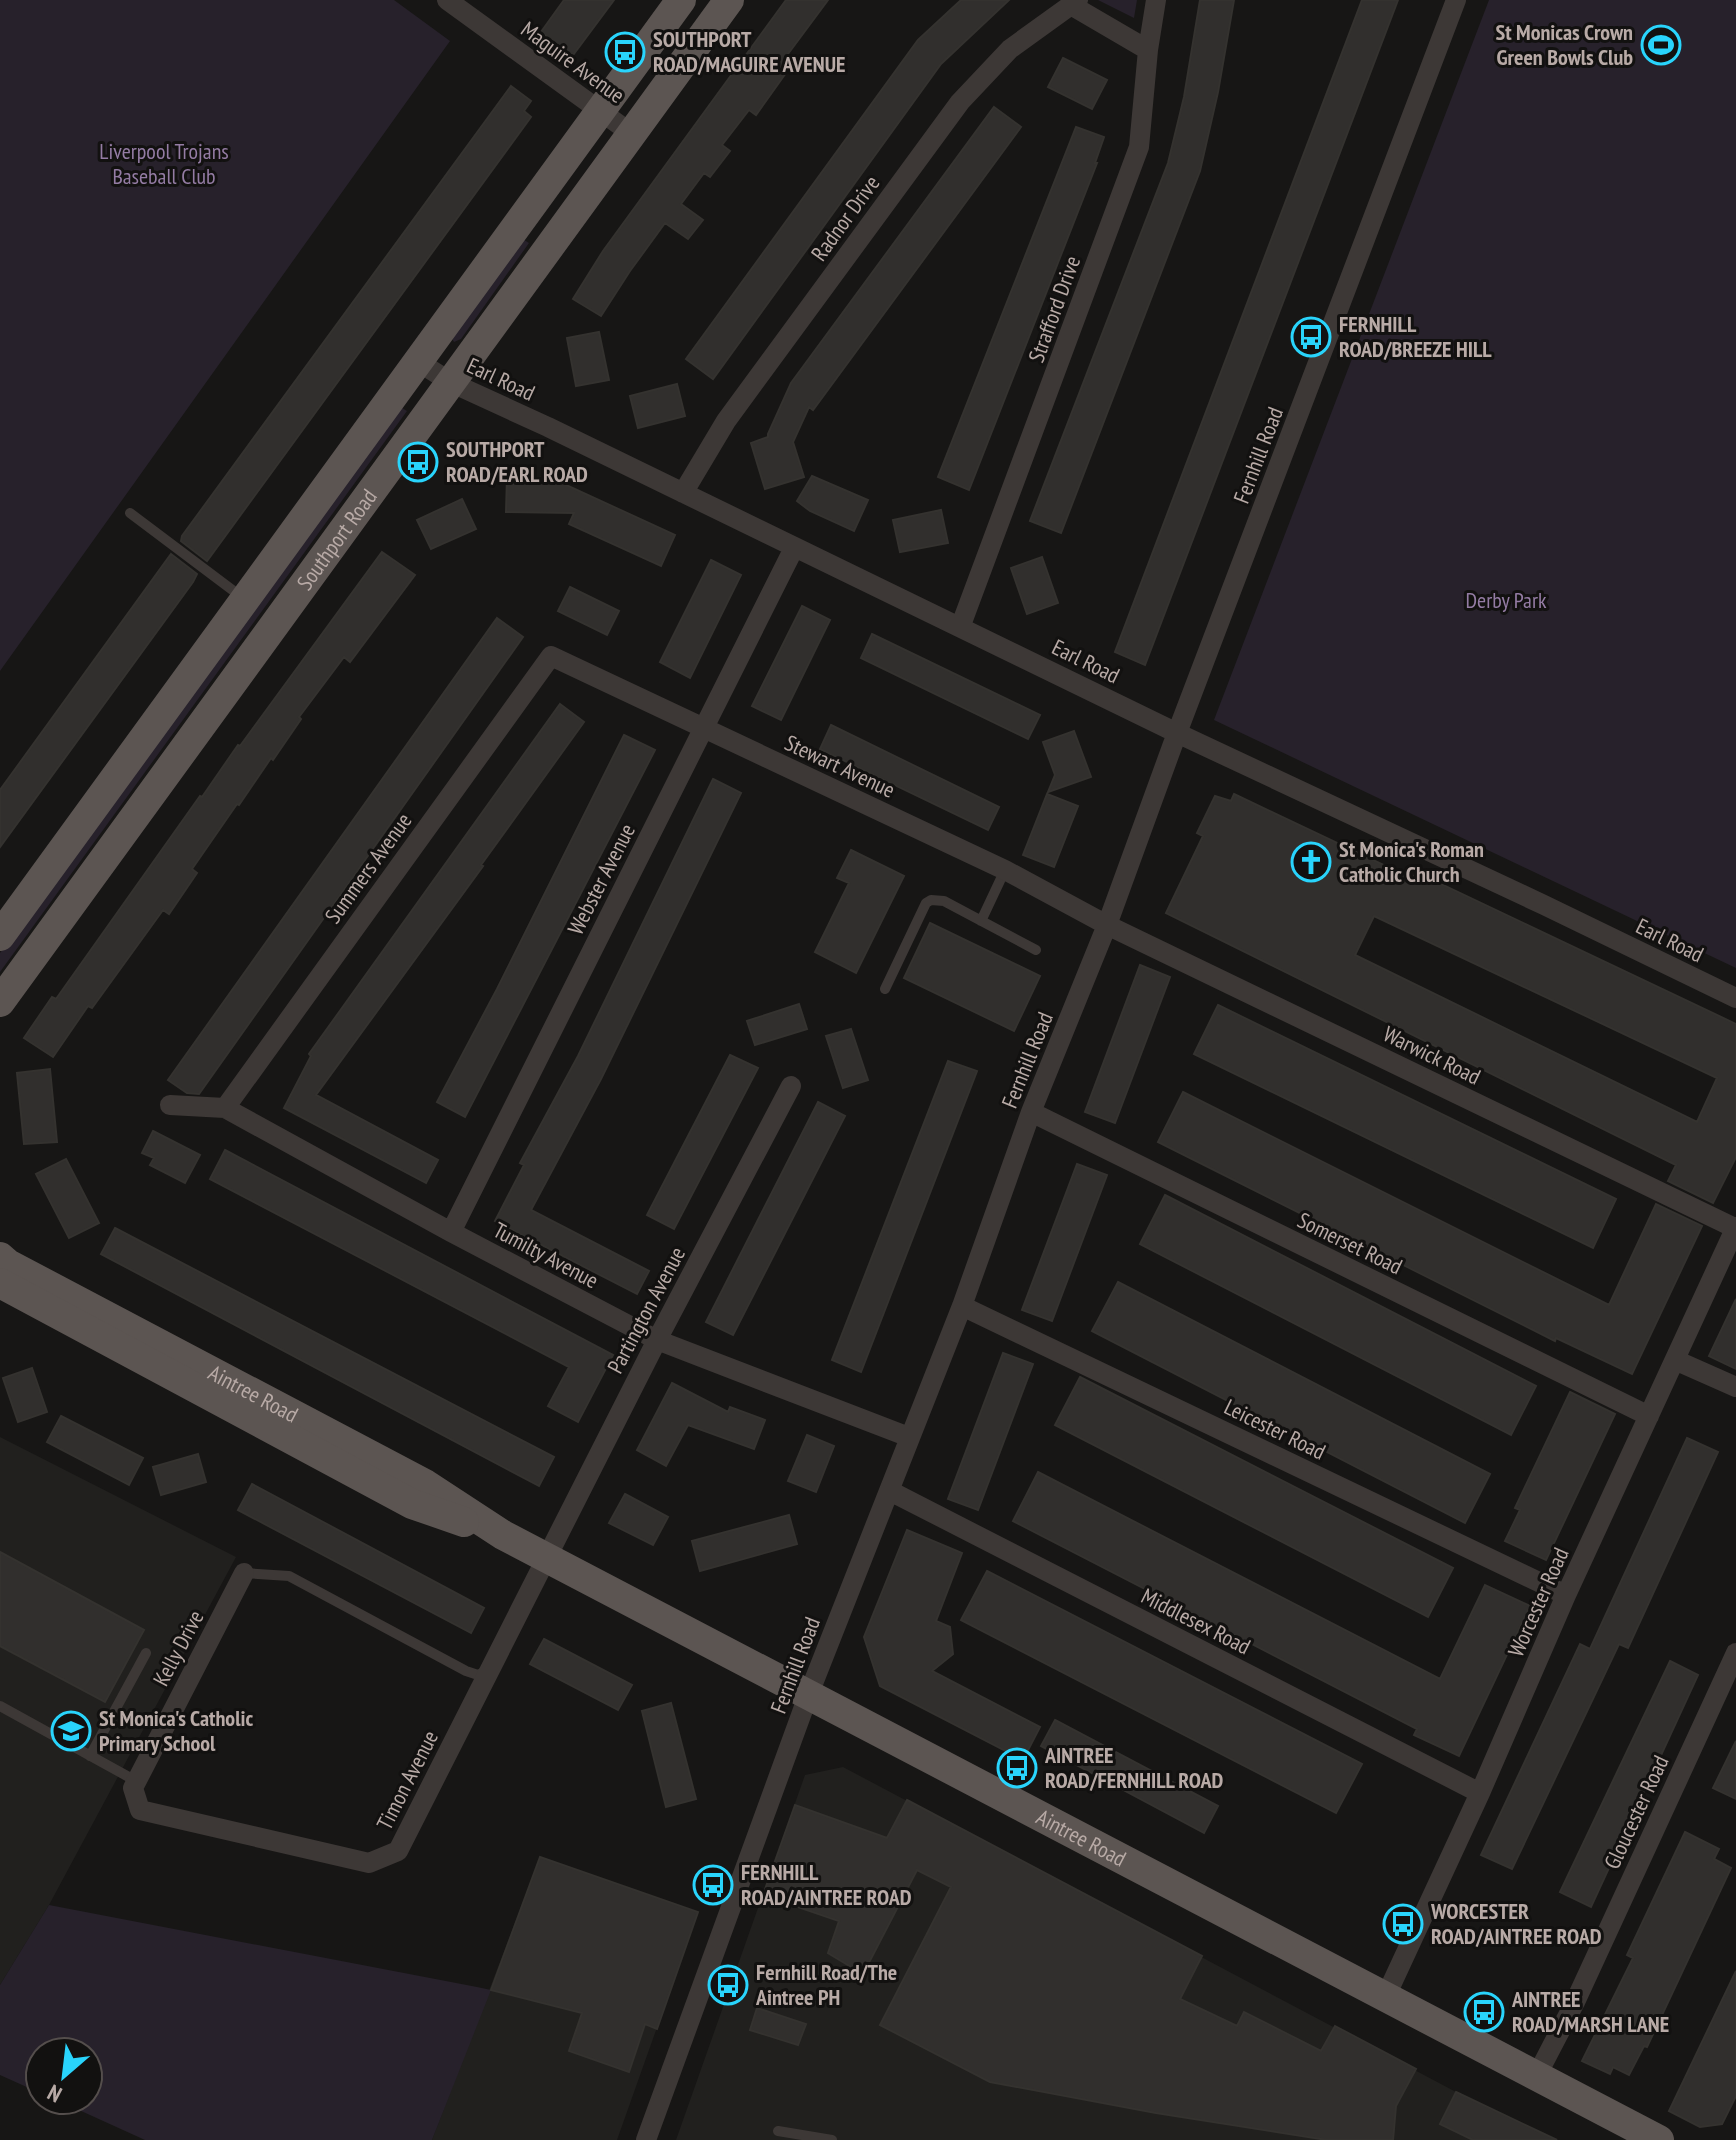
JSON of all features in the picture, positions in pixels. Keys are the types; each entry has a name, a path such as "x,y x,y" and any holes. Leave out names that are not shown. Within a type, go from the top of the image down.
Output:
{"main road":[{"name":"Southport Road","path":"0,936 681,0"},
{"name":"Southport Road","path":"0,1002 729,0"},
{"name":"Aintree Road","path":"0,1257 8,1264 425,1484 503,1535 546,1558 1659,2140"},
{"name":"Aintree Road","path":"0,1283 412,1504 503,1535"}],"street":[{"name":"Maguire Avenue","path":"447,0 632,134"},
{"name":"Strafford Drive","path":"961,625 1139,147 1156,0"},
{"name":"Fernhill Road","path":"646,2140 808,1696 962,1306 1031,1112 1107,925 1456,0"},
{"path":"1075,3 1148,50"},
{"name":"Radnor Drive","path":"683,493 726,421 960,102 1010,49 1075,3"},
{"name":"Earl Road","path":"417,361 452,383 961,625 1177,733 1736,998"},
{"name":"Webster Avenue","path":"451,1232 794,548"},
{"name":"Stewart Avenue","path":"551,656 1005,870 1107,925"},
{"name":"Summers Avenue","path":"225,1108 551,656"},
{"name":"Warwick Road","path":"1107,925 1736,1227"},
{"name":"Partington Avenue","path":"546,1558 791,1086"},
{"name":"Tumilty Avenue","path":"170,1105 225,1108 657,1340 909,1437"},
{"name":"Somerset Road","path":"1031,1112 1649,1416"},
{"name":"Worcester Road","path":"1385,1998 1736,1227"},
{"name":"Leicester Road","path":"962,1306 1566,1595"},
{"path":"1675,1360 1736,1387"},
{"name":"Middlesex Road","path":"890,1491 1480,1793"},
{"name":"Timon Avenue","path":"134,1784 140,1810 369,1863 398,1851 546,1558"},
{"name":"Kelly Drive","path":"134,1784 244,1573"},
{"name":"Gloucester Road","path":"1536,2077 1575,2002 1736,1653"}],"lane":[{"path":"130,513 244,599"},
{"path":"981,921 1005,870"},
{"path":"885,989 926,903 931,900 944,901 1036,950"},
{"path":"244,1573 289,1576 466,1671 478,1675 490,1669"},
{"path":"90,1756 146,1653"},
{"path":"0,1706 134,1784"},
{"path":"778,2131 832,2140"}],"shaded area":[{"name":"St Monica's Catholic Primary School","path":"0,1437 236,1557 49,1905 0,1985"},
{"path":"843,1767 1456,2092 1555,2140 676,2140 805,1775"},
{"path":"540,1857 698,1912 617,2140 432,2140"}],"green space":[{"name":"Liverpool Trojans Baseball Club","path":"0,0 394,0 450,41 0,671"},
{"path":"1098,0 1137,0 1134,18"},
{"name":"Derby Park","path":"1489,0 1736,0 1736,968 1214,720"},
{"path":"521,238 529,243 461,339 454,342 451,337"},
{"path":"397,405 407,411 0,972 0,953"},
{"path":"49,1905 491,1990 432,2140 145,2140 92,2116 104,2116 104,2036 24,2036 24,2086 0,2075 0,1985"}],"building":[{"path":"564,0 614,0 573,55 541,32"},
{"path":"786,0 828,0 785,58 793,63 756,115 749,110 722,145 730,151 710,177 704,173 681,204 703,220 688,239 665,223 601,316 573,299 603,251"},
{"path":"961,0 1009,0 941,64 713,379 686,359 918,40"},
{"path":"1200,0 1234,0 1200,171 1061,533 1030,521 1168,163 1184,97"},
{"path":"1362,0 1398,0 1145,665 1115,652"},
{"path":"1063,58 1107,80 1092,109 1048,87"},
{"path":"511,86 531,101 524,111 531,117 207,561 181,541 182,536"},
{"path":"994,107 1021,127 813,410 809,407 793,442 804,477 765,489 751,443 768,437 791,383"},
{"path":"1076,127 1104,137 1097,163 969,490 938,477"},
{"path":"599,332 609,380 576,386 567,338"},
{"path":"677,384 685,416 638,428 630,396"},
{"path":"812,476 868,500 854,531 810,511 797,501"},
{"path":"507,477 551,478 675,535 661,566 569,524 574,513 506,512"},
{"path":"462,499 476,529 431,549 417,520"},
{"path":"941,510 948,543 900,552 893,520"},
{"path":"382,552 415,575 350,662 344,657 299,717 301,719 273,760 271,758 192,869 197,873 169,914 163,910 92,1008 88,1006 53,1057 24,1038 52,997 56,999 200,796"},
{"path":"171,554 197,574 193,582 0,847 0,790"},
{"path":"1042,557 1058,603 1027,614 1011,568"},
{"path":"711,560 741,575 690,678 660,662"},
{"path":"570,587 619,611 607,635 558,611"},
{"path":"802,606 830,620 781,720 752,706"},
{"path":"497,618 523,637 199,1094 187,1093 168,1080"},
{"path":"872,634 1040,715 1028,739 861,658"},
{"path":"560,704 584,722 316,1095 438,1160 426,1183 284,1108 311,1056 309,1054"},
{"path":"831,725 999,807 988,830 820,749"},
{"path":"1074,731 1091,777 1048,792 1055,775 1043,742"},
{"path":"624,735 655,750 465,1117 437,1102"},
{"path":"713,779 741,793 601,1079 531,1210 649,1271 637,1294 495,1221 524,1165 520,1163 578,1056"},
{"path":"1047,794 1078,806 1054,867 1023,855"},
{"path":"1234,794 1413,879 1416,872 1736,1024 1736,1157 1713,1203 1668,1181 1676,1165 1166,913 1203,836 1197,833 1215,796 1231,801","holes":["1374,916 1717,1078 1697,1122 1355,955"]},
{"path":"851,850 904,876 856,973 815,952 849,883 837,878"},
{"path":"930,923 1040,976 1014,1031 904,978"},
{"path":"1140,965 1170,977 1115,1123 1085,1112"},
{"path":"799,1004 807,1029 755,1045 747,1021"},
{"path":"1218,1005 1616,1199 1593,1248 1194,1054"},
{"path":"851,1029 868,1080 843,1088 826,1036"},
{"path":"730,1055 758,1068 674,1229 647,1215"},
{"path":"948,1061 977,1071 861,1372 832,1360"},
{"path":"50,1069 57,1142 24,1144 17,1073"},
{"path":"1183,1092 1609,1305 1656,1204 1702,1226 1632,1374 1556,1338 1555,1341 1158,1142"},
{"path":"818,1102 845,1116 733,1335 706,1322"},
{"path":"153,1131 200,1155 185,1183 150,1165 154,1158 142,1153"},
{"path":"225,1150 613,1355 578,1422 548,1406 569,1367 210,1179"},
{"path":"66,1159 99,1223 69,1238 36,1174"},
{"path":"1077,1164 1107,1175 1052,1321 1022,1310"},
{"path":"1165,1195 1536,1386 1511,1435 1140,1244"},
{"path":"115,1228 554,1457 539,1486 101,1254"},
{"path":"1118,1282 1490,1474 1465,1523 1092,1331"},
{"path":"1736,1299 1736,1369 1709,1356"},
{"path":"1003,1353 1033,1364 978,1510 948,1499"},
{"path":"32,1368 47,1412 18,1422 3,1378"},
{"path":"1080,1377 1453,1568 1428,1617 1055,1425"},
{"path":"672,1383 728,1412 730,1407 765,1420 754,1449 688,1425 666,1466 637,1450"},
{"path":"1570,1392 1615,1414 1546,1560 1505,1541 1520,1510 1515,1508"},
{"path":"61,1416 143,1458 129,1485 47,1442"},
{"path":"807,1435 834,1446 816,1492 788,1481"},
{"path":"1687,1438 1718,1452 1628,1648 1619,1644 1512,1869 1481,1855 1580,1644 1590,1649"},
{"path":"198,1454 206,1482 161,1495 153,1467"},
{"path":"1038,1472 1440,1679 1485,1585 1530,1606 1459,1756 1414,1735 1417,1729 1013,1521"},
{"path":"252,1484 484,1608 471,1633 238,1510"},
{"path":"625,1494 668,1517 653,1545 609,1523"},
{"path":"789,1515 797,1544 700,1571 692,1541"},
{"path":"907,1530 962,1553 936,1621 950,1627 953,1654 932,1671 1040,1727 1023,1760 880,1686 864,1637"},
{"path":"0,1552 144,1630 105,1702 0,1646"},
{"path":"987,1571 1362,1764 1336,1813 961,1620"},
{"path":"544,1639 632,1685 618,1710 530,1664"},
{"path":"1670,1661 1698,1675 1591,1907 1560,1892"},
{"path":"671,1703 696,1799 666,1807 642,1711"},
{"path":"1055,1720 1218,1806 1204,1833 1041,1746"},
{"path":"1736,1741 1736,1799 1713,1788"},
{"path":"907,1800 1202,1956 1180,1999 1237,2026 1244,2012 1321,2051 1335,2026 1416,2069 1396,2106 1393,2140 1327,2140 990,2082 880,2025 951,1887 917,1870 863,1974 828,1953 839,1921 763,1895 795,1805 887,1838"},
{"path":"1685,1832 1719,1849 1714,1859 1731,1868 1647,2047 1644,2046 1629,2075 1613,2067 1610,2074 1582,2061 1633,1958 1627,1955"},
{"path":"540,1857 698,1912 657,2029 645,2024 629,2072 569,2051 582,2013 491,1990"},
{"path":"1736,1971 1736,2096 1722,2124 1700,2127 1669,2111"},
{"path":"757,2008 806,2024 798,2045 750,2030"},
{"path":"1456,2092 1557,2140 1473,2140 1440,2124"}],"place":[{"name":"St Monicas Crown Green Bowls Club","path":"1661,45"},
{"name":"SOUTHPORT ROAD/MAGUIRE AVENUE","path":"625,52"},
{"name":"FERNHILL ROAD/BREEZE HILL","path":"1311,337"},
{"name":"SOUTHPORT ROAD/EARL ROAD","path":"418,462"},
{"name":"St Monica's Roman Catholic Church","path":"1311,862"},
{"name":"St Monica's Catholic Primary School","path":"71,1731"},
{"name":"AINTREE ROAD/FERNHILL ROAD","path":"1017,1768"},
{"name":"FERNHILL ROAD/AINTREE ROAD","path":"713,1885"},
{"name":"WORCESTER ROAD/AINTREE ROAD","path":"1403,1924"},
{"name":"Fernhill Road/The Aintree PH","path":"728,1985"},
{"name":"AINTREE ROAD/MARSH LANE","path":"1484,2012"}]}
